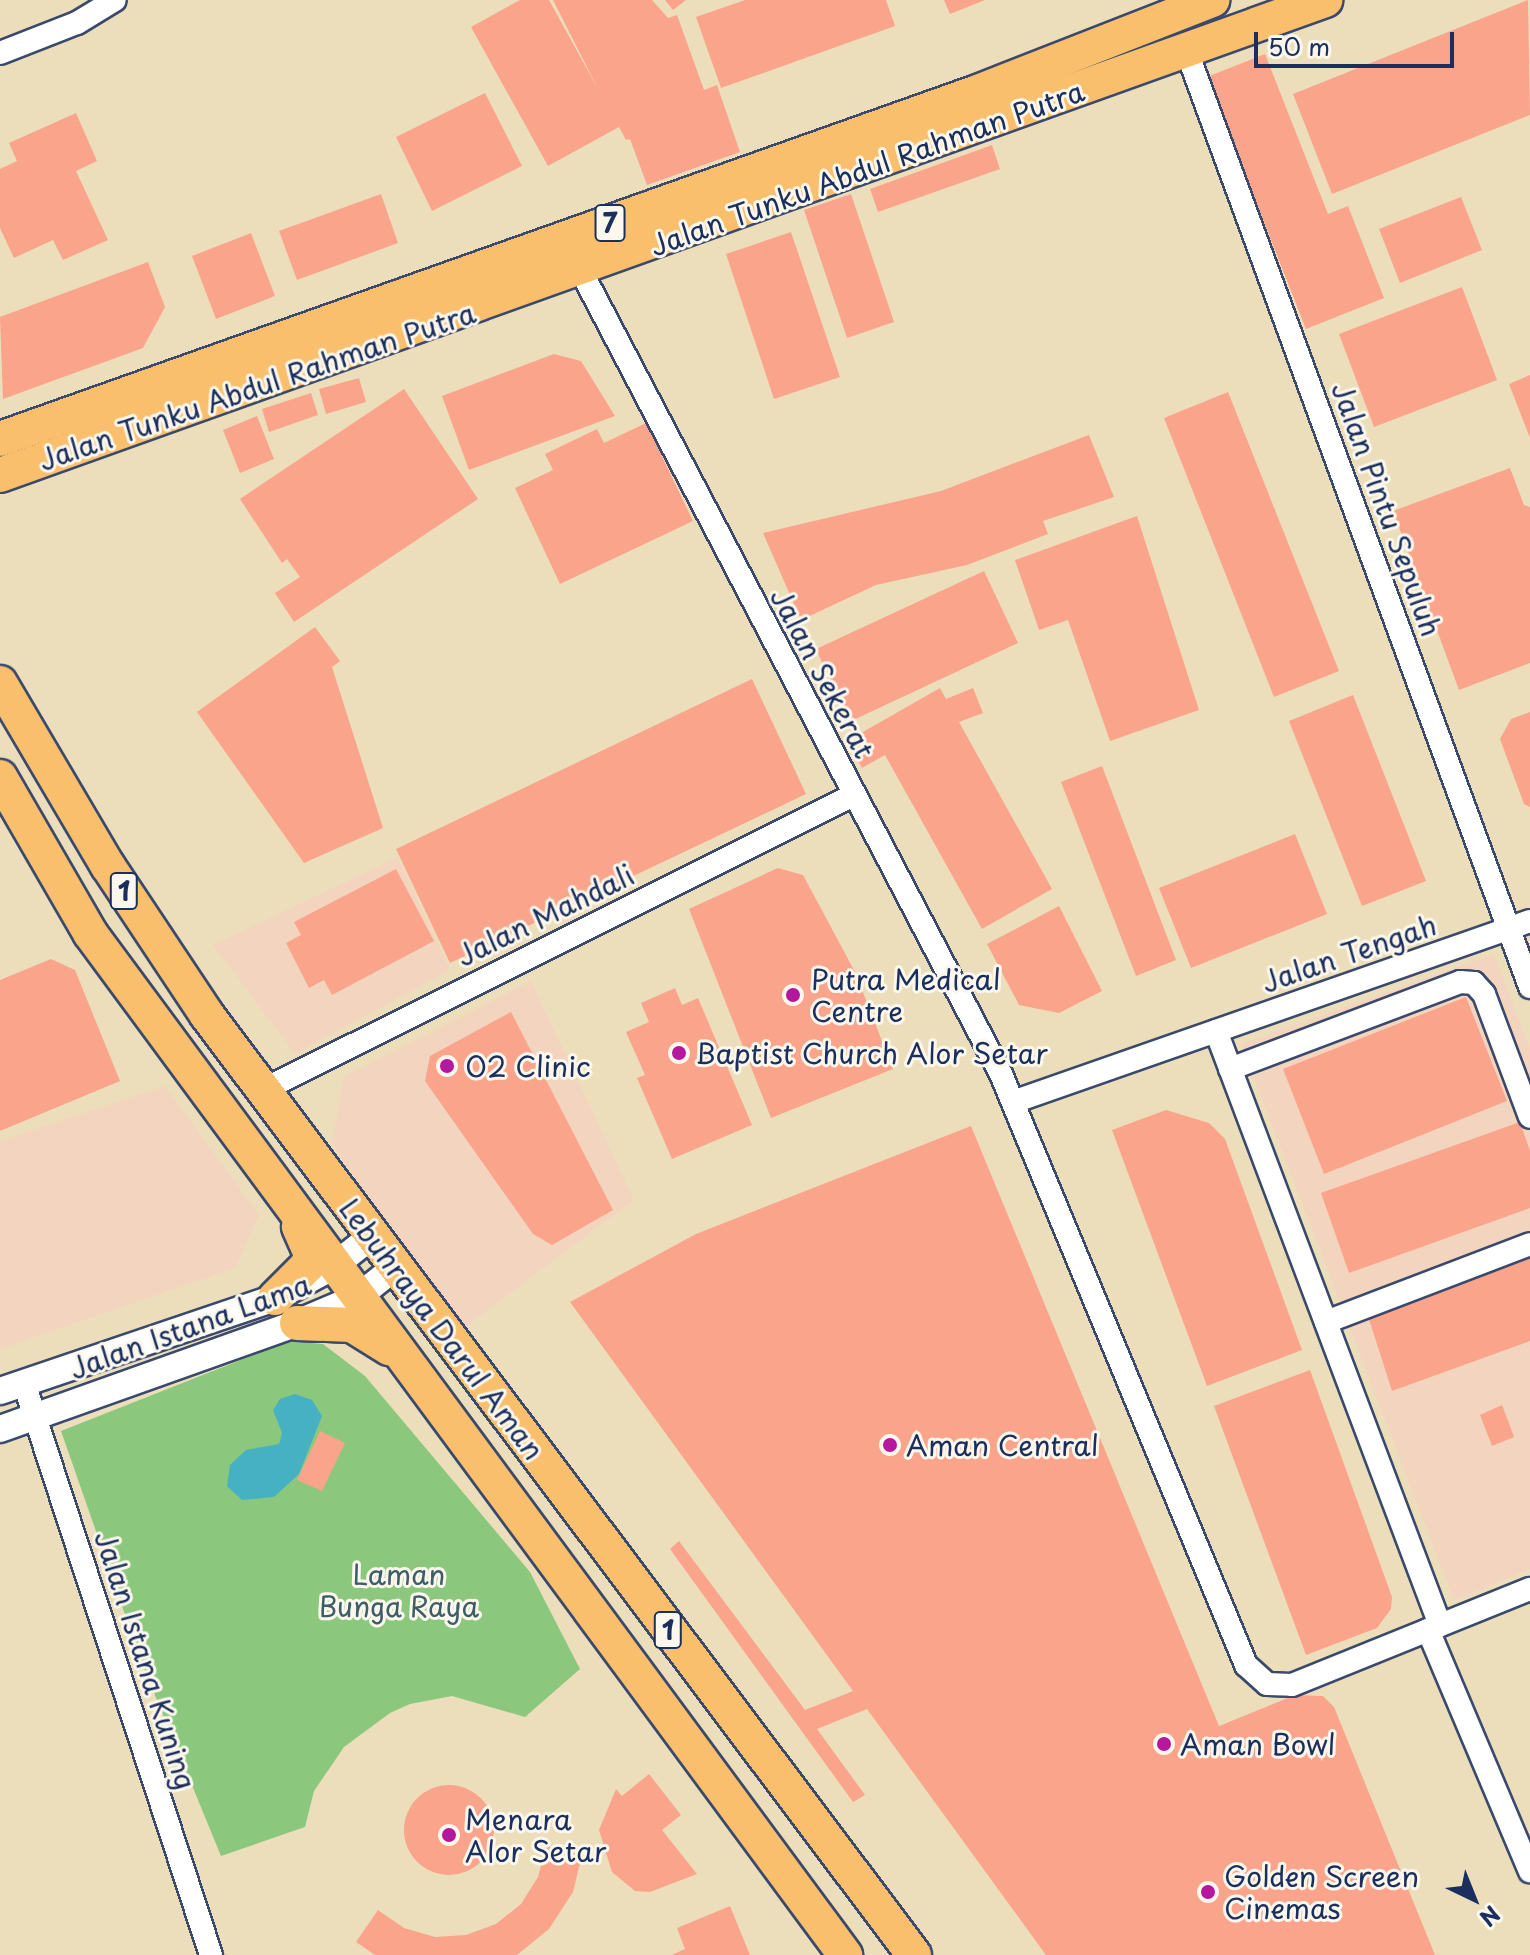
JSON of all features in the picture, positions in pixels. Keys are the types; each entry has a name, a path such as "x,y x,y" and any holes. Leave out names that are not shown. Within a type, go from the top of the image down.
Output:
{"main road":[{"name":"Jalan Tunku Abdul Rahman Putra","path":"2,437 961,98 1212,0"},
{"name":"Jalan Tunku Abdul Rahman Putra","path":"6,477 1325,0"},
{"name":"Lebuhraya Darul Aman","path":"0,683 124,891 263,1090 914,1955"},
{"name":"Lebuhraya Darul Aman","path":"0,777 90,933 845,1955"},
{"path":"268,1174 311,1254 286,1310 352,1325 402,1358"}],"street":[{"path":"0,53 77,23 115,0"},
{"name":"Jalan Pintu Sepuluh","path":"1187,52 1520,925 1530,987"},
{"name":"Jalan Sekerat","path":"581,271 1013,1102 1246,1665 1267,1684 1292,1685 1530,1589"},
{"name":"Jalan Mahdali","path":"263,1090 854,795"},
{"name":"Jalan Tengah","path":"1013,1102 1520,925"},
{"path":"1230,1069 1460,982 1474,983 1484,994 1530,1117"},
{"path":"1216,1031 1326,1322 1434,1628 1530,1871"},
{"name":"Jalan Istana Lama","path":"0,1429 286,1310 373,1235"},
{"path":"1326,1322 1530,1244"},
{"name":"Jalan Istana Lama","path":"12,1387 286,1310 358,1297 394,1268"},
{"name":"Jalan Istana Kuning","path":"12,1387 35,1417 211,1955"}],"shaded area":[{"path":"398,857 450,970 295,1054 213,945"},
{"path":"1494,954 1530,1049 1530,1569 1454,1600 1241,1044"},
{"path":"531,981 634,1200 457,1333 332,1143 344,1076"},
{"path":"165,1086 259,1215 235,1268 0,1349 0,1141"}],"green space":[{"name":"Laman Bunga Raya","path":"289,1341 323,1344 365,1376 530,1572 580,1669 525,1717 452,1696 410,1704 390,1713 344,1747 314,1791 305,1827 221,1856 143,1666 61,1431"}],"water":[{"path":"295,1394 312,1400 322,1416 299,1474 274,1497 242,1500 227,1486 230,1465 246,1450 279,1444 282,1433 273,1410 280,1399"}],"building":[{"path":"520,0 549,0 598,89 553,0 652,0 668,18 677,15 704,90 717,85 740,152 647,185 630,139 626,140 619,127 548,166 471,27"},
{"path":"665,0 686,0 673,10"},
{"path":"745,0 886,0 895,26 721,88 696,17"},
{"path":"944,0 985,0 950,14"},
{"path":"1528,0 1530,115 1332,194 1293,94"},
{"path":"1265,54 1328,214 1348,206 1384,298 1306,329 1207,77"},
{"path":"485,93 522,166 432,211 396,137"},
{"path":"76,113 97,161 76,171 108,240 63,260 53,240 14,258 0,228 0,169 17,161 9,143"},
{"path":"992,145 1000,169 878,212 870,189"},
{"path":"381,194 398,243 297,280 279,231"},
{"path":"851,194 894,322 847,338 804,210"},
{"path":"1461,197 1482,250 1400,283 1379,229"},
{"path":"791,232 840,377 774,399 726,254"},
{"path":"251,233 275,296 216,319 192,256"},
{"path":"148,262 165,307 143,348 3,399 0,317"},
{"path":"1462,287 1497,380 1374,427 1339,334"},
{"path":"554,354 581,361 615,416 469,470 442,396"},
{"path":"1530,375 1530,438 1509,384"},
{"path":"359,378 366,402 326,414 319,389"},
{"path":"404,389 478,499 294,622 275,593 300,577 287,559 282,563 240,499"},
{"path":"1228,392 1339,671 1274,697 1164,418"},
{"path":"311,393 318,415 269,432 262,409"},
{"path":"257,416 274,459 240,473 223,430"},
{"path":"646,423 693,521 560,584 515,488 553,470 545,454 597,429 604,443"},
{"path":"1089,435 1114,497 1043,521 1048,534 967,565 876,585 801,620 763,533 941,491"},
{"path":"1510,468 1524,505 1530,507 1530,663 1459,690 1393,511"},
{"path":"1137,516 1199,710 1110,741 1068,620 1039,630 1015,560"},
{"path":"984,571 1018,643 849,722 816,649"},
{"path":"315,627 340,661 332,667 383,828 304,863 197,712"},
{"path":"752,679 806,794 450,963 396,849"},
{"path":"940,688 946,699 973,688 983,713 959,722 1052,889 982,929 885,755 862,768 847,741"},
{"path":"1353,695 1426,881 1362,906 1289,721"},
{"path":"1530,712 1530,807 1524,804 1500,739 1511,719"},
{"path":"1102,766 1176,960 1136,976 1061,782"},
{"path":"1295,834 1327,914 1191,968 1159,888"},
{"name":"Putra Medical Centre","path":"778,868 803,875 855,972 893,1069 771,1118 689,909"},
{"path":"396,869 434,941 332,995 324,980 309,988 286,943 301,935 294,922"},
{"path":"1059,906 1102,991 1059,1013 1019,1005 987,944"},
{"path":"51,959 75,970 120,1081 0,1131 0,980"},
{"name":"Baptist Church Alor Setar","path":"675,988 682,1005 698,998 752,1125 672,1159 637,1078 645,1075 626,1032 649,1022 641,1003"},
{"path":"1466,997 1507,1101 1324,1174 1283,1069"},
{"path":"511,1012 613,1210 552,1245 533,1234 425,1081 430,1056"},
{"path":"1166,1110 1209,1123 1225,1139 1302,1350 1207,1386 1112,1130"},
{"path":"1520,1122 1530,1151 1530,1208 1349,1273 1321,1193"},
{"name":"Aman Central","path":"971,1126 1219,1726 1295,1695 1323,1696 1334,1707 1435,1955 1046,1955 867,1709 817,1729 865,1795 853,1802 670,1549 679,1541 805,1710 853,1691 570,1302 696,1234"},
{"path":"1530,1255 1530,1341 1392,1391 1368,1316"},
{"path":"1310,1370 1392,1597 1391,1609 1377,1628 1306,1655 1214,1406"},
{"path":"1502,1405 1514,1437 1492,1446 1480,1415"},
{"path":"320,1431 345,1443 322,1491 297,1480"},
{"path":"649,1774 681,1815 662,1830 697,1874 650,1892 635,1891 612,1872 599,1830 616,1789 622,1796"},
{"name":"Menara Alor Setar","path":"449,1785 466,1788 481,1798 491,1813 494,1830 491,1847 481,1862 466,1872 449,1875 432,1872 417,1862 407,1847 404,1830 407,1813 417,1798 432,1788"},
{"path":"546,1846 582,1855 573,1892 549,1929 517,1955 375,1955 356,1942 378,1910 404,1928 435,1937 466,1935 496,1924 521,1904 538,1877"},
{"path":"730,1906 750,1955 672,1955 685,1949 677,1928"}],"place":[{"name":"Putra Medical Centre","path":"793,995"},
{"name":"Baptist Church Alor Setar","path":"679,1053"},
{"name":"O2 Clinic","path":"447,1066"},
{"name":"Aman Central","path":"890,1445"},
{"name":"Aman Bowl","path":"1164,1744"},
{"name":"Menara Alor Setar","path":"449,1835"},
{"name":"Golden Screen Cinemas","path":"1208,1892"}]}
